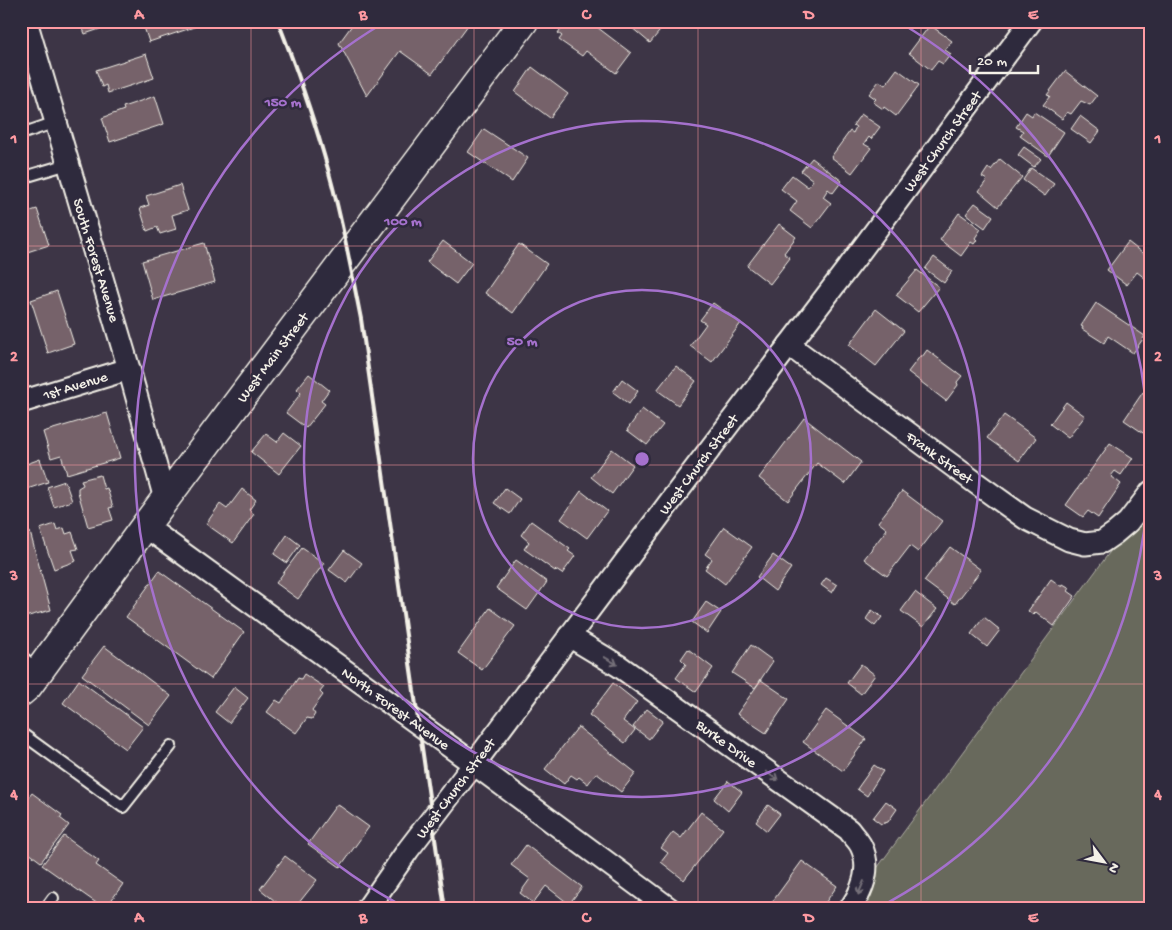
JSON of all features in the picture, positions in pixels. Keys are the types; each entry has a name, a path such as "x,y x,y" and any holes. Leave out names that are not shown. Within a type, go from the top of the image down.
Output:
{"main road":[{"name":"West Main Street","path":"21,692 28,686 30,663 145,526 524,21"}],"street":[{"name":"South Forest Avenue","path":"26,21 29,60 56,122 129,369 165,499"},
{"name":"West Church Street","path":"367,909 408,850 856,257 1031,21"},
{"name":"Frank Street","path":"789,345 1025,518 1069,540 1085,544 1102,542 1115,534 1128,522 1151,492"},
{"name":"1st Avenue","path":"21,402 129,369"},
{"name":"North Forest Avenue","path":"145,526 474,764 670,909"},
{"name":"Burke Drive","path":"570,636 619,666 848,830 860,845 866,866 862,889 850,909"}],"lane":[{"path":"21,134 56,122"},
{"path":"21,178 68,164"},
{"path":"21,733 123,807 170,746"},
{"path":"45,909 53,898"}],"green space":[{"path":"1151,496 1151,909 847,909"}],"building":[{"path":"80,21 123,21 85,34"},
{"path":"142,21 212,21 149,42"},
{"path":"355,21 471,21 432,74 400,51 367,96 339,43"},
{"path":"566,21 589,21 631,53 616,73 586,51 582,56 559,40 562,36 558,33"},
{"path":"635,21 656,21 663,27 650,43 631,27"},
{"path":"930,25 952,41 945,50 951,54 943,64 938,61 931,70 909,53"},
{"path":"146,54 154,78 108,93 106,85 102,87 96,70"},
{"path":"532,67 568,94 550,118 515,92"},
{"path":"897,69 919,85 896,116 873,102 876,99 869,94 879,81 885,85"},
{"path":"1065,71 1097,96 1090,105 1081,101 1071,114 1067,112 1062,119 1043,105 1050,96 1047,95"},
{"path":"155,96 164,124 110,142 102,118 124,110 123,107"},
{"path":"1026,112 1032,116 1034,112 1064,132 1048,156 1020,136 1023,131 1016,127"},
{"path":"861,114 880,127 871,139 869,137 864,144 871,148 852,173 831,157 850,131 853,133 856,127 853,125"},
{"path":"1080,116 1100,131 1091,143 1071,129"},
{"path":"484,129 528,158 512,182 468,152"},
{"path":"1024,147 1041,159 1034,167 1018,155"},
{"path":"812,158 842,181 833,193 828,189 823,197 831,203 812,228 790,211 797,201 781,189 792,175 808,187 813,180 801,171"},
{"path":"1000,159 1022,177 998,207 979,191 987,180 982,177 988,168 991,170"},
{"path":"1031,168 1054,184 1045,196 1023,180"},
{"path":"180,185 188,210 172,215 176,229 160,234 157,227 147,231 140,208 149,205 146,196"},
{"path":"975,203 993,216 985,228 966,214"},
{"path":"37,209 49,245 21,254 21,214"},
{"path":"959,213 981,229 975,238 977,240 974,244 971,242 961,256 940,240"},
{"path":"779,224 796,237 784,253 790,258 770,284 747,266"},
{"path":"443,241 472,263 456,284 427,262"},
{"path":"1128,242 1151,260 1151,274 1146,279 1137,272 1127,285 1107,270"},
{"path":"204,243 215,282 153,300 142,261"},
{"path":"519,244 547,264 513,313 485,293"},
{"path":"934,257 952,271 944,283 925,269"},
{"path":"917,270 939,287 918,312 896,295"},
{"path":"57,291 74,344 48,353 31,300"},
{"path":"713,303 741,323 712,362 690,346 706,324 700,320"},
{"path":"1096,303 1145,336 1133,353 1108,336 1104,343 1082,329 1083,327 1081,326"},
{"path":"876,309 904,331 876,366 849,345"},
{"path":"927,350 962,376 946,401 908,372"},
{"path":"676,366 696,381 678,405 657,390"},
{"path":"309,374 329,390 321,401 325,404 306,428 286,413 301,393 297,389"},
{"path":"622,379 638,391 629,404 613,392"},
{"path":"1143,392 1151,397 1151,433 1149,437 1124,420"},
{"path":"1066,402 1085,416 1068,438 1050,424"},
{"path":"642,409 663,425 647,445 627,430"},
{"path":"107,413 120,458 67,474 61,455 51,458 43,432"},
{"path":"1004,415 1036,438 1019,461 987,438"},
{"path":"804,418 861,462 845,484 817,463 788,501 759,478"},
{"path":"284,433 301,446 279,474 251,452 266,434 277,442"},
{"path":"1110,443 1133,458 1121,475 1115,471 1111,476 1121,484 1098,518 1088,511 1083,517 1066,505"},
{"path":"612,449 633,465 612,494 591,477"},
{"path":"40,459 48,482 24,490 21,483 21,466"},
{"path":"100,475 104,489 107,488 113,507 109,508 113,520 88,527 78,488 83,485 81,480"},
{"path":"65,481 72,501 54,507 47,487"},
{"path":"505,488 520,499 510,514 494,503"},
{"path":"242,489 256,500 249,510 254,514 233,543 206,524 220,504 227,509"},
{"path":"581,491 607,511 587,538 561,519"},
{"path":"902,491 942,521 918,552 910,546 887,576 864,559 887,529 878,522"},
{"path":"531,521 570,549 568,551 575,556 562,574 524,549 529,542 521,535"},
{"path":"55,524 57,530 64,528 66,534 72,532 78,549 72,550 76,561 54,569 40,529"},
{"path":"724,527 752,547 725,584 705,569 712,559 705,554"},
{"path":"30,532 51,610 21,618 21,535"},
{"path":"287,535 300,545 287,563 274,554"},
{"path":"950,547 981,570 955,604 924,581"},
{"path":"302,548 324,563 298,599 276,583"},
{"path":"344,550 362,563 347,583 329,570"},
{"path":"773,555 791,568 775,591 757,577"},
{"path":"516,560 547,582 527,610 496,588"},
{"path":"159,571 244,632 211,679 126,617"},
{"path":"826,578 837,585 832,593 821,585"},
{"path":"1051,579 1062,587 1063,584 1070,588 1068,591 1075,596 1054,626 1036,612 1033,615 1028,611"},
{"path":"915,592 937,609 923,627 901,611"},
{"path":"706,602 721,612 707,633 692,622"},
{"path":"490,608 515,626 482,670 458,653"},
{"path":"872,610 882,617 875,626 866,619"},
{"path":"984,617 1000,630 987,647 971,634"},
{"path":"751,645 773,661 755,688 732,673"},
{"path":"104,646 171,696 149,725 82,675"},
{"path":"688,649 713,668 696,692 676,678 686,664 681,659"},
{"path":"861,664 875,675 861,694 847,683"},
{"path":"304,674 324,687 320,692 323,695 312,710 315,714 312,719 307,718 296,733 267,712 276,700 281,703 298,678 301,679"},
{"path":"79,680 143,727 126,749 63,703"},
{"path":"761,680 789,699 766,733 737,714"},
{"path":"613,683 637,702 623,721 635,730 625,743 589,715"},
{"path":"234,687 248,698 229,723 215,712"},
{"path":"647,709 663,721 649,739 633,727"},
{"path":"826,710 866,739 843,771 803,742"},
{"path":"578,727 636,773 621,792 596,773 588,784 579,777 577,779 571,775 564,784 545,769"},
{"path":"874,765 883,771 867,796 857,789"},
{"path":"728,781 742,792 728,811 714,799"},
{"path":"32,793 62,815 60,818 69,825 41,862 21,847 21,807"},
{"path":"886,801 897,809 888,822 881,824 873,818"},
{"path":"337,804 369,827 340,867 308,844"},
{"path":"768,805 780,814 767,831 756,822"},
{"path":"701,812 723,829 684,880 661,862 668,853 661,848 673,832 681,838"},
{"path":"64,836 99,861 96,865 123,884 105,909 42,865"},
{"path":"526,845 582,887 569,904 546,886 533,903 520,893 530,879 511,865"},
{"path":"285,856 317,880 294,909 285,909 260,889"},
{"path":"802,861 837,886 821,909 767,909"},
{"path":"251,902 260,909 246,909"}],"railway":[{"path":"278,21 297,71 330,175 361,319 445,909"}]}
